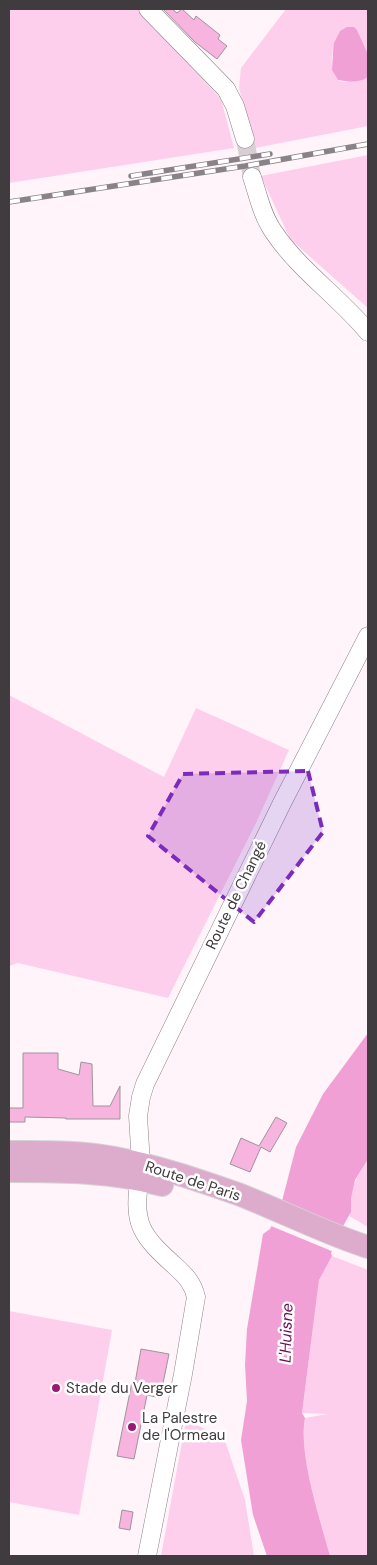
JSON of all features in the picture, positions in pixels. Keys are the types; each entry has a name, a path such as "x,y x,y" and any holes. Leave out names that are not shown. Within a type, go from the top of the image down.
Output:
{"main road":[{"name":"Route de Paris","path":"9,1152 62,1152 113,1158 141,1172 265,1211 344,1244 368,1260"},
{"name":"Route de Paris","path":"9,1171 141,1172"},
{"name":"Route de Paris","path":"344,1244 368,1247"}],"street":[{"path":"148,9 226,89 235,106 245,139"},
{"path":"252,177 272,230 285,247 338,299 368,332"},
{"name":"Route de Changé","path":"146,1556 183,1374 196,1297 193,1286 156,1249 140,1226 138,1215 141,1172 138,1116 141,1096 145,1084 273,820 368,636"}],"highlighted area":[{"path":"308,771 323,832 254,922 148,836 183,774"}],"shaded area":[{"path":"9,9 138,9 221,99 234,148 9,183"},
{"path":"286,9 368,9 368,54 357,30 340,31 333,49 332,63 335,75 339,81 347,82 368,77 368,126 255,148 239,88 241,68"},
{"path":"368,155 368,308 290,239 261,176"},
{"path":"9,695 164,777 196,708 289,750 256,823 168,998 18,963 9,966"},
{"path":"368,1159 368,1227 349,1216 354,1186"},
{"path":"332,1256 368,1270 368,1556 330,1556 307,1468 304,1433 305,1418 327,1414 302,1413 319,1280"},
{"path":"9,1311 112,1330 79,1515 9,1502"},
{"path":"186,1420 224,1438 245,1500 254,1556 161,1556"}],"water":[{"path":"347,27 354,27 357,30 368,54 368,77 350,82 338,80 332,70 334,43 340,31"},
{"name":"L'Huisne","path":"368,1033 368,1159 355,1180 351,1198 351,1212 331,1253 332,1256 319,1280 302,1413 305,1418 304,1433 307,1468 330,1556 267,1556 253,1515 241,1440 247,1401 245,1365 247,1329 263,1234 270,1229 281,1205 296,1147 323,1094"}],"pier":[{"path":"280,1203 343,1229 334,1252 271,1226"}],"building":[{"path":"163,9 172,9 177,13 182,9 194,20 196,16 220,35 218,39 227,46 217,59 195,42"},
{"path":"23,1053 58,1053 58,1069 79,1075 81,1062 92,1064 93,1106 110,1106 120,1086 120,1119 25,1117 25,1122 9,1122 9,1108 23,1108"},
{"path":"276,1117 287,1123 270,1152 261,1147 250,1172 230,1164 241,1138 259,1146"},
{"name":"La Palestre de l'Ormeau","path":"141,1349 169,1354 160,1398 147,1395 134,1459 117,1456 132,1382 135,1383"},
{"path":"122,1510 133,1512 130,1530 119,1528"}],"tunnel":[{"path":"245,139 252,177"}],"railway":[{"path":"9,202 245,166 368,144"},
{"path":"131,176 270,154"}],"place":[{"name":"Stade du Verger","path":"56,1388"},
{"name":"La Palestre de l'Ormeau","path":"132,1427"}]}
